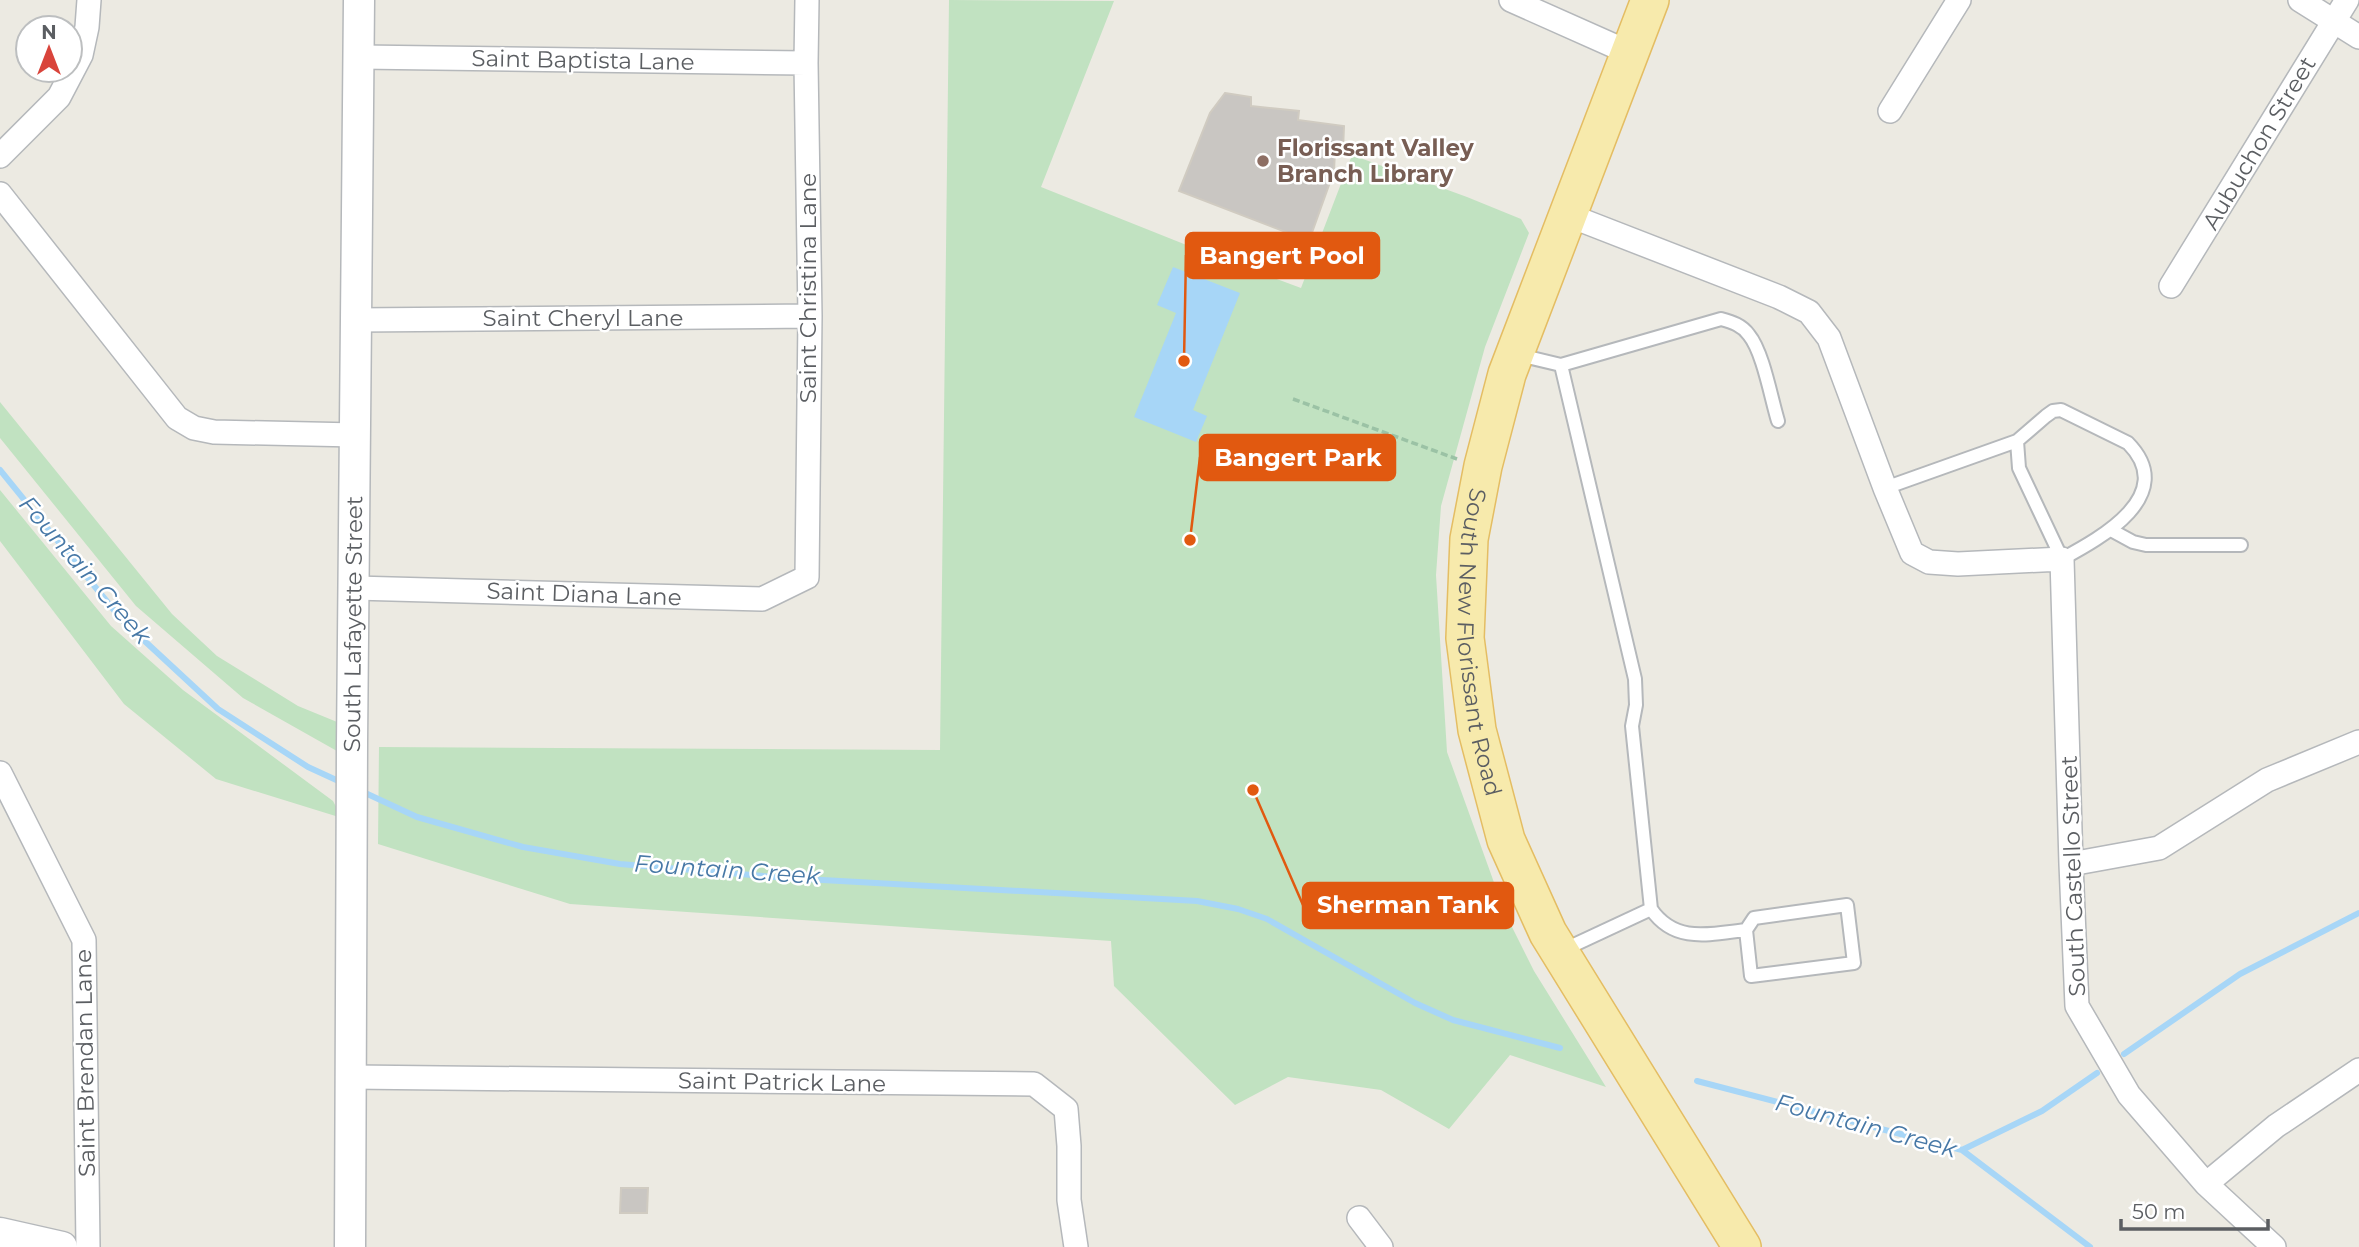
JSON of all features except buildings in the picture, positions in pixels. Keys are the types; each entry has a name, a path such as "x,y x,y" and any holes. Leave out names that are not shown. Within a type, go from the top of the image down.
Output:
{"main road":[{"name":"South New Florissant Road","path":"1650,0 1507,374 1483,466 1469,539 1465,638 1477,730 1506,840 1548,933 1742,1247"}],"street":[{"path":"0,156 59,97 81,55 89,0"},
{"name":"South Lafayette Street","path":"350,1247 359,0"},
{"name":"Saint Christina Lane","path":"807,0 810,316 807,576"},
{"path":"1511,0 1630,53"},
{"path":"1890,111 1959,0"},
{"path":"2300,0 2359,37"},
{"name":"Aubuchon Street","path":"2171,286 2347,0"},
{"name":"Saint Baptista Lane","path":"360,57 806,63"},
{"path":"0,194 177,418 194,428 214,432 356,435"},
{"path":"1568,215 1779,297 1809,312 1829,338 1912,553 1928,562 1958,564 2062,559"},
{"name":"Saint Cheryl Lane","path":"356,320 810,316"},
{"name":"South Castello Street","path":"2062,559 2077,1006 2129,1095 2206,1184 2274,1247"},
{"name":"Saint Diana Lane","path":"355,588 762,599 807,576"},
{"path":"2071,864 2159,848 2267,780 2359,742"},
{"name":"Saint Brendan Lane","path":"0,773 84,940 89,1247"},
{"path":"2206,1184 2276,1126 2359,1070"},
{"name":"Saint Patrick Lane","path":"351,1077 1034,1084 1066,1109 1069,1200 1076,1247"},
{"path":"1359,1218 1381,1247"},
{"path":"0,1233 62,1247"}],"lane":[{"path":"1515,354 1561,365 1721,319 1735,322 1748,332 1755,344 1778,421"},
{"path":"1561,365 1635,679 1636,705 1632,726 1651,909 1660,922 1693,935 1746,930"},
{"path":"1885,488 2017,440 2046,416 2061,410 2128,443 2136,451 2142,465 2143,492 2135,506 2111,530 2062,559 2019,468 2017,440"},
{"path":"2111,530 2133,542 2146,545 2241,545"},
{"path":"1847,905 1854,963 1751,976 1746,930 1754,918 1847,905"},
{"path":"1560,952 1651,909"}],"path":[{"path":"1293,399 1483,466"}],"green space":[{"path":"949,0 1114,1 1041,187 1194,248 1301,288 1352,155 1521,219 1529,233 1485,347 1441,506 1436,575 1447,752 1505,913 1534,971 1606,1087 1510,1055 1449,1129 1381,1090 1288,1077 1235,1105 1114,986 1111,941 570,904 378,844 379,747 940,750"},
{"path":"0,402 172,614 217,656 298,706 342,724 344,755 243,698 136,606 0,438"},
{"path":"0,490 111,626 183,690 333,801 342,818 216,779 124,704 0,541"}],"water":[{"path":"1173,267 1240,293 1193,410 1207,416 1196,442 1134,417 1176,313 1157,305"}],"waterway":[{"name":"Fountain Creek","path":"0,470 122,620 218,709 308,767 345,784"},
{"name":"Fountain Creek","path":"361,791 417,817 523,847 620,864 787,878 1197,901 1238,909 1267,919 1415,1003 1453,1020 1560,1048"},
{"path":"2124,1054 2240,974 2359,913"},
{"path":"1962,1150 2042,1111 2097,1073"},
{"name":"Fountain Creek","path":"1697,1081 1962,1150 2090,1247"}],"place":[{"name":"Florissant Valley Branch Library","path":"1263,161"},
{"name":"Bangert Pool","path":"1184,361"},
{"name":"Bangert Park","path":"1190,540"},
{"name":"Sherman Tank","path":"1253,790"}]}
